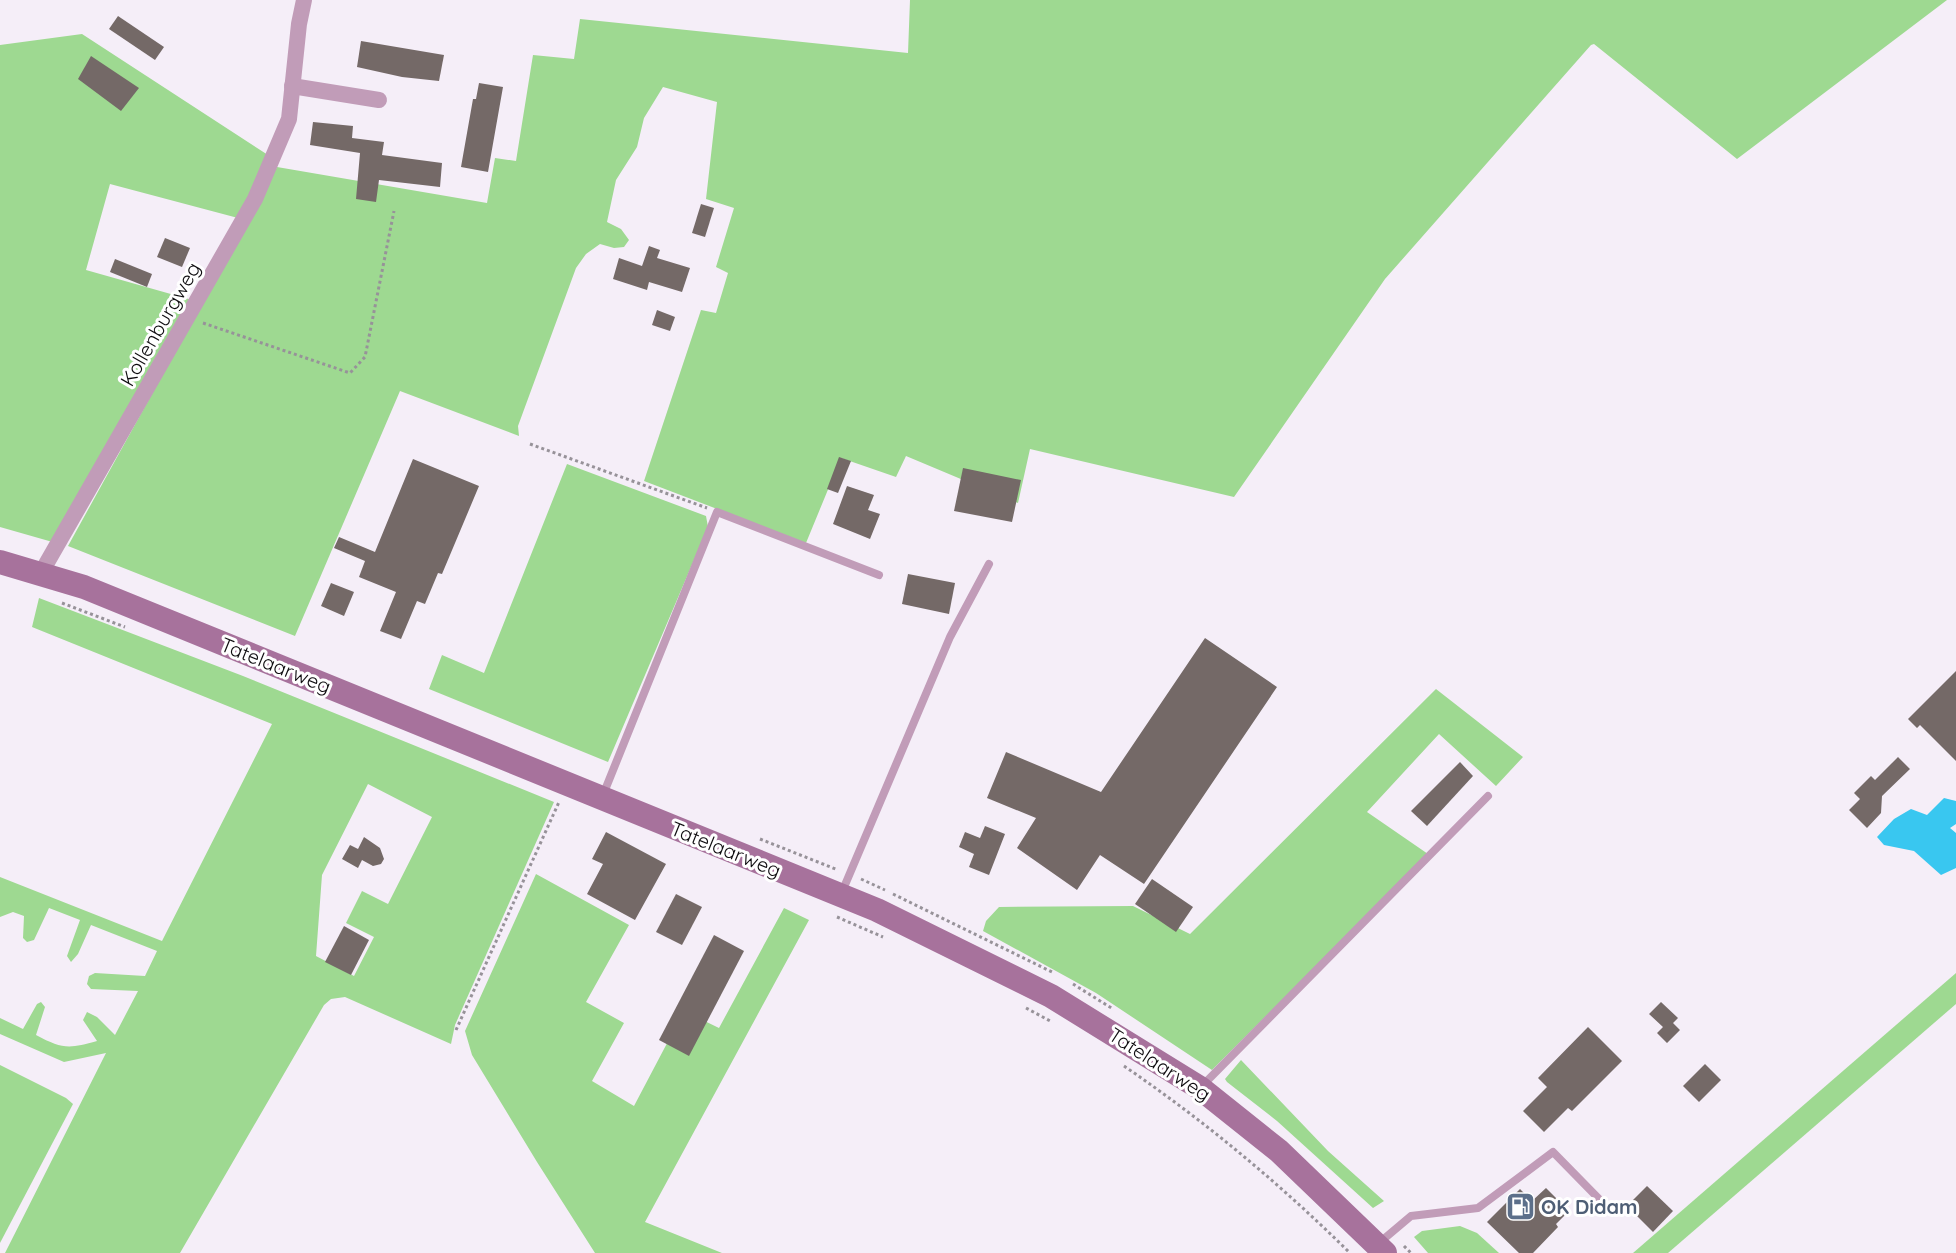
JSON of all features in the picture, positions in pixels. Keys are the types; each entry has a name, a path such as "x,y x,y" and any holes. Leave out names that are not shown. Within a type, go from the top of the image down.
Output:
{"main road":[{"name":"Tatelaarweg","path":"0,562 41,573 95,592 602,798 837,905 963,951 1051,996 1127,1040 1200,1088 1279,1151 1381,1248"}],"street":[{"name":"Kollenburgweg","path":"41,573 255,199 289,119 304,0"},
{"path":"292,86 379,100"}],"lane":[{"path":"602,798 717,512 879,575"},
{"path":"837,905 950,637 989,564"},
{"path":"1200,1088 1488,796"},
{"path":"1381,1248 1411,1216 1478,1208 1553,1152 1602,1202"}],"path":[{"path":"186,321 207,323 350,373 365,357 394,211"},
{"path":"530,444 717,512"},
{"path":"52,599 129,628"},
{"path":"456,1030 567,784"},
{"path":"837,905 887,939"},
{"path":"1025,1007 1056,1024"},
{"name":"Tatelaarweg","path":"1121,1064 1183,1107 1251,1160 1350,1253"}],"green space":[{"path":"910,0 1947,0 1737,159 1594,44 1591,45 1385,279 1234,497 1030,449 1018,503 906,456 896,477 841,458 806,543 644,481 701,310 716,313 728,273 716,267 734,208 706,199 717,102 663,87 644,118 637,147 616,180 607,222 621,229 629,240 624,247 614,248 600,244 586,254 576,268 518,426 519,436 400,391 295,636 68,546 277,167 487,203 495,158 516,161 533,55 574,59 580,19 908,53"},
{"path":"82,34 268,155 238,218 110,184 86,270 192,300 56,543 0,527 0,45"},
{"path":"567,464 706,516 708,527 608,762 429,689 442,655 484,673"},
{"path":"39,598 243,676 554,802 455,1025 451,1044 345,997 331,999 324,1005 180,1253 5,1253 106,1053 64,1062 0,1034 0,1018 23,1029 37,1004 41,1002 45,1007 36,1035 45,1040 66,1046 97,1041 83,1020 87,1012 97,1017 115,1035 138,991 91,989 87,984 89,976 95,973 145,976 157,951 91,925 78,954 71,962 67,956 80,920 49,908 34,940 27,942 23,938 24,916 13,912 0,917 0,877 162,941 272,724 32,627","holes":["368,784 432,817 388,904 362,891 346,923 374,937 354,976 316,956 322,875"]},
{"path":"1436,689 1523,757 1496,786 1439,734 1367,812 1428,854 1212,1070 1096,993 983,931 986,921 999,907 1133,906 1190,934"},
{"path":"536,874 629,925 586,1002 624,1023 592,1081 634,1106 684,1011 719,1028 784,908 809,920 645,1222 722,1253 595,1253 472,1055 465,1031"},
{"path":"1956,973 1956,1004 1668,1253 1633,1253"},
{"path":"1241,1060 1328,1151 1384,1201 1373,1208 1277,1121 1227,1082 1225,1079"},
{"path":"0,1065 66,1098 73,1104 0,1243"},
{"path":"1460,1226 1477,1233 1499,1253 1428,1253 1414,1237 1422,1231"}],"water":[{"path":"1944,798 1956,801 1956,824 1950,828 1956,833 1956,868 1941,875 1914,851 1884,845 1877,837 1894,819 1911,809 1927,815"}],"building":[{"path":"118,16 164,47 155,60 109,29"},
{"path":"361,41 444,55 439,81 402,77 357,67"},
{"path":"91,56 139,88 121,111 78,79"},
{"path":"479,83 503,87 488,172 461,167 473,99 476,99"},
{"path":"313,122 353,126 352,138 384,142 382,155 442,163 440,187 379,180 376,202 356,199 360,153 310,145"},
{"path":"701,204 714,208 705,237 692,233"},
{"path":"165,238 190,248 182,267 157,257"},
{"path":"649,246 660,250 657,258 690,268 682,292 649,282 647,290 613,279 619,258 642,266"},
{"path":"115,259 152,274 147,287 110,272"},
{"path":"657,310 675,317 670,331 652,325"},
{"path":"839,457 851,461 838,493 827,489"},
{"path":"413,459 479,486 442,574 438,573 425,604 417,601 401,639 380,631 396,592 359,577 365,561 334,548 339,537 375,552"},
{"path":"963,468 1021,480 1012,522 954,511"},
{"path":"847,486 874,495 868,510 880,514 870,539 833,524"},
{"path":"908,574 955,583 949,614 902,604"},
{"path":"331,583 354,592 344,616 321,606"},
{"path":"1205,638 1277,687 1144,884 1100,855 1077,890 1017,848 1036,818 987,798 1006,752 1101,792"},
{"path":"1956,671 1956,761 1920,725 1917,728 1908,719"},
{"path":"1898,757 1910,769 1882,796 1881,813 1867,828 1849,810 1860,799 1854,793 1871,776 1875,780"},
{"path":"1460,762 1473,776 1427,826 1411,811"},
{"path":"985,826 1005,834 989,875 969,867 974,854 959,847 965,832 980,838"},
{"path":"606,832 666,864 635,920 587,894 603,864 592,859"},
{"path":"364,837 380,848 384,859 381,864 373,866 362,860 358,868 342,859 350,845 358,849"},
{"path":"1152,879 1193,907 1176,932 1135,904"},
{"path":"676,894 702,907 682,945 656,932"},
{"path":"344,926 369,940 351,975 325,962"},
{"path":"714,935 744,951 689,1056 659,1040"},
{"path":"1661,1002 1678,1018 1673,1023 1680,1030 1667,1043 1657,1033 1663,1027 1649,1014"},
{"path":"1588,1027 1622,1061 1572,1111 1568,1108 1544,1132 1523,1111 1547,1087 1538,1078"},
{"path":"1705,1064 1721,1080 1699,1102 1683,1086"},
{"path":"1647,1186 1673,1211 1653,1232 1627,1206"},
{"name":"OK Didam","path":"1546,1188 1569,1211 1556,1224 1558,1227 1533,1253 1519,1253 1487,1222 1520,1189 1532,1201"}],"place":[{"name":"OK Didam","path":"1520,1206"}]}
